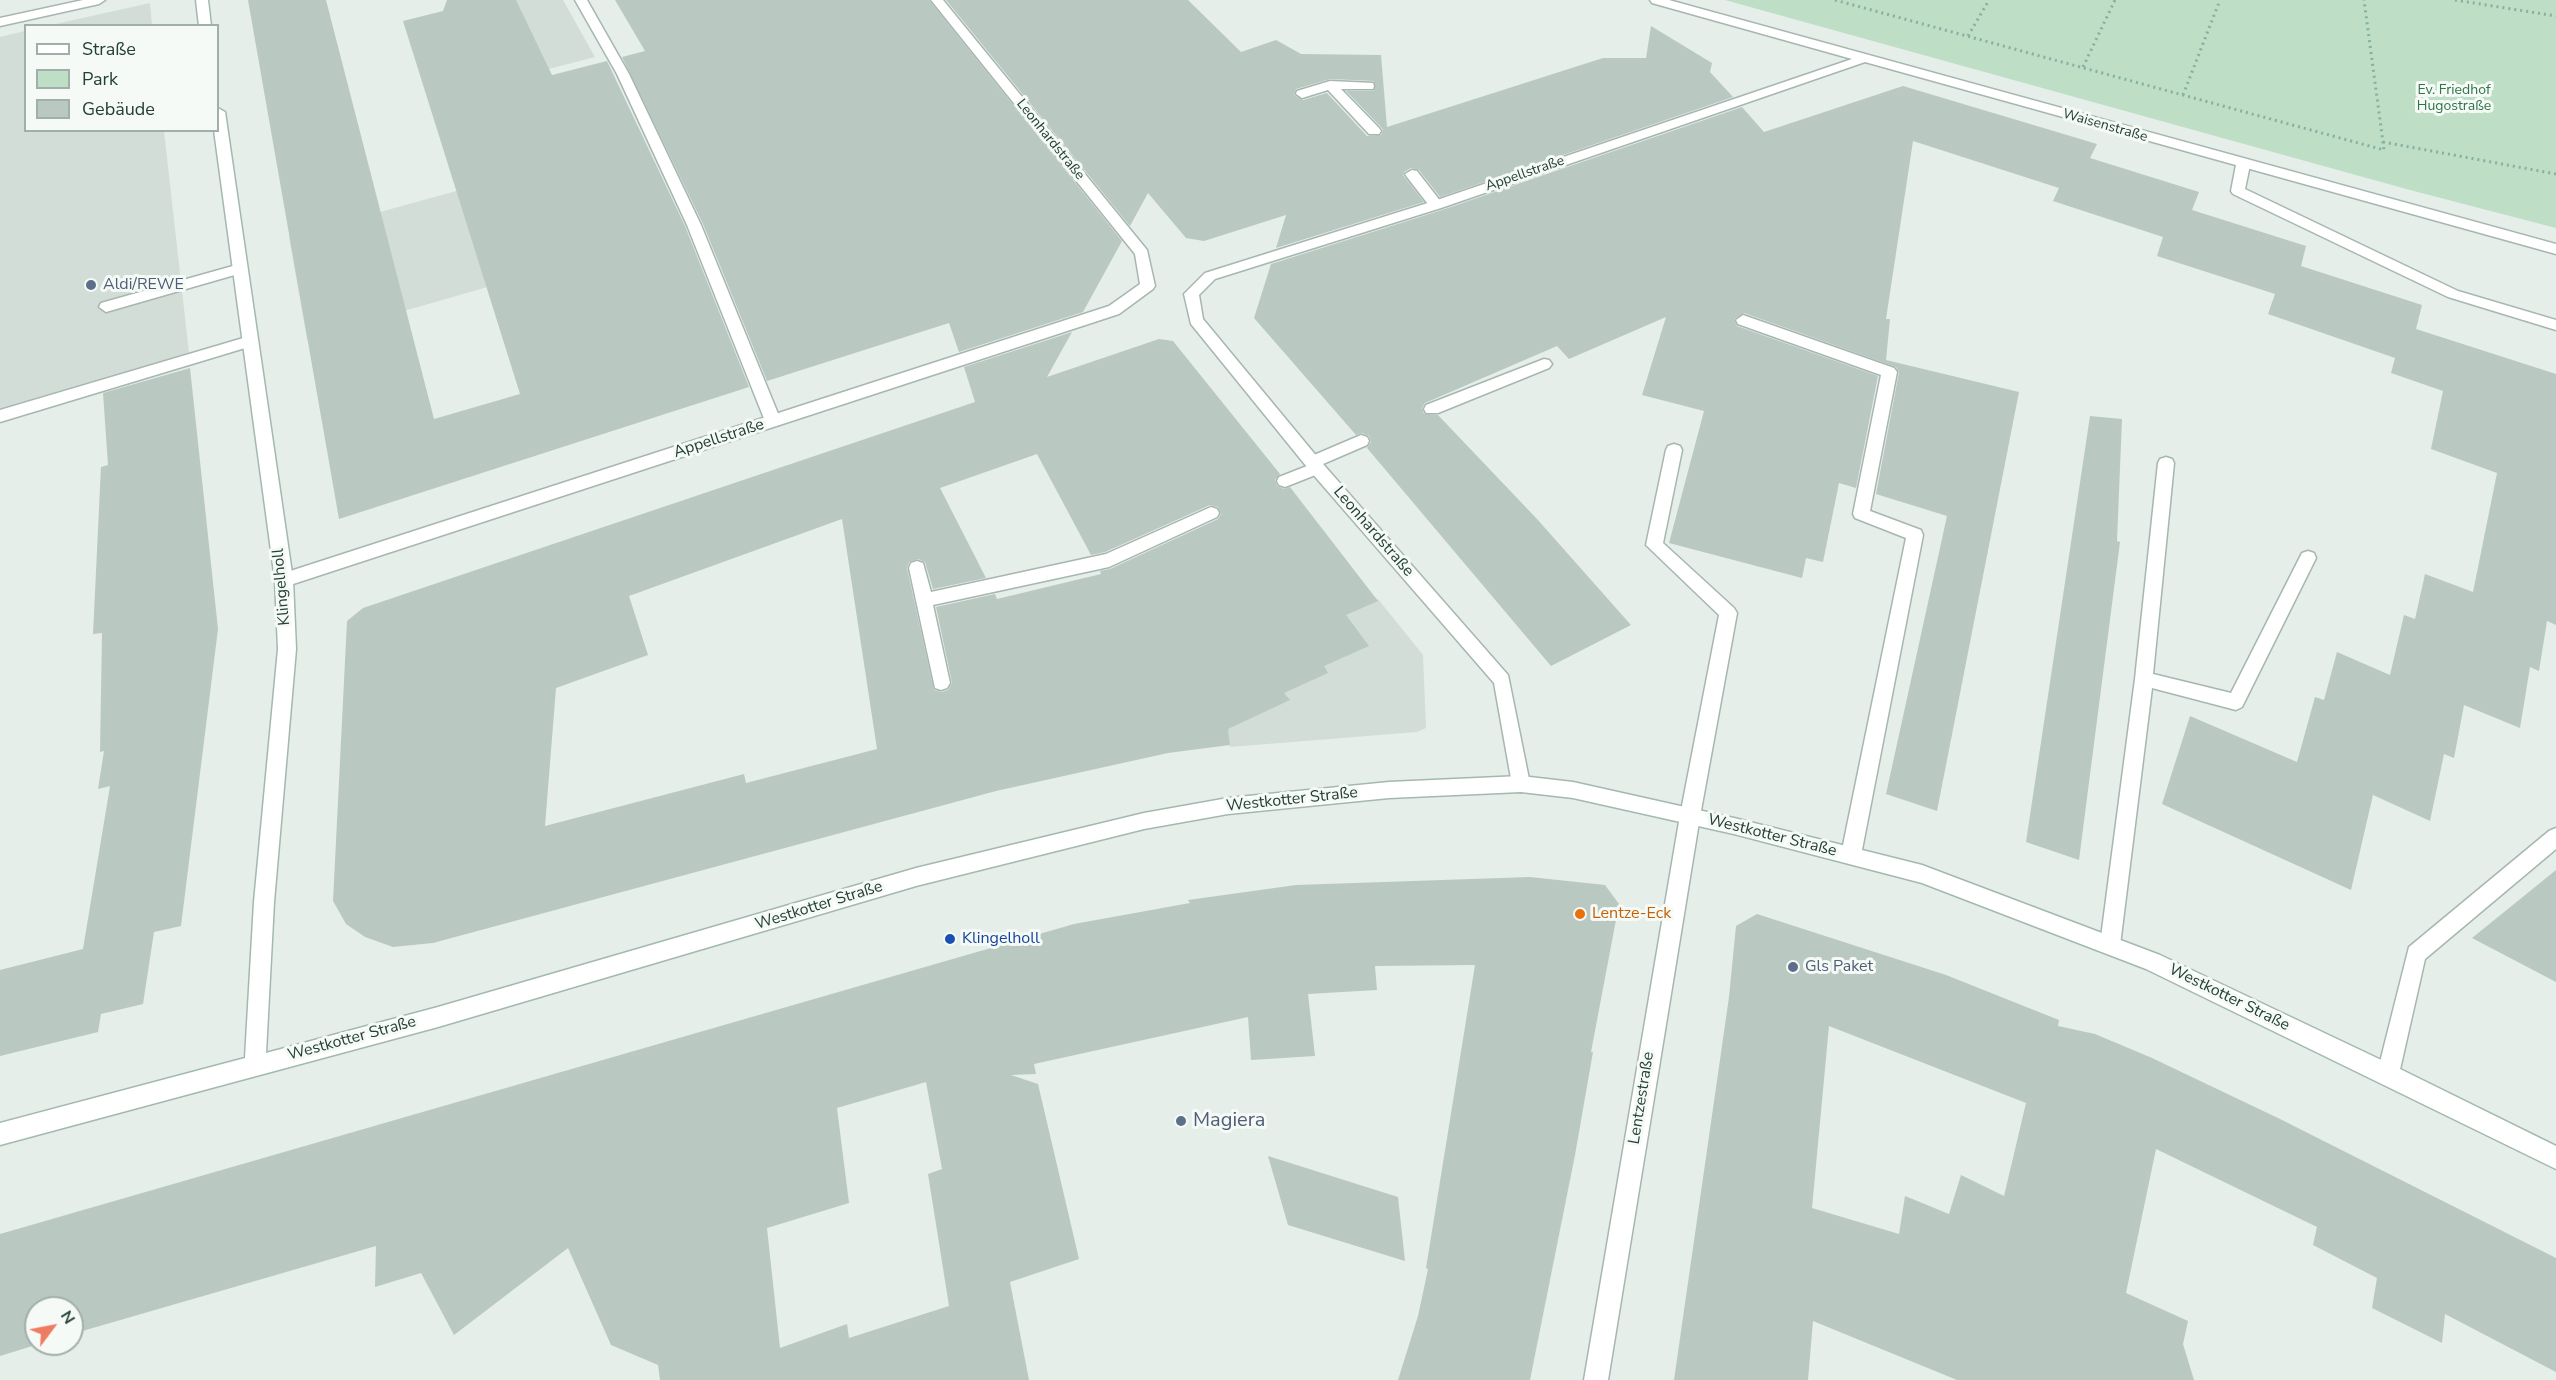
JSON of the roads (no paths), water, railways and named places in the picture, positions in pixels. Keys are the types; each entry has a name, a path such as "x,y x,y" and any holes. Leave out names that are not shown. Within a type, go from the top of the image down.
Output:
{"street":[{"path":"0,22 99,0"},
{"path":"201,0 205,24"},
{"path":"581,0 623,74 694,225 773,421"},
{"name":"Leonhardstraße","path":"937,0 1142,253 1148,286"},
{"name":"Waisenstraße","path":"1656,0 2243,165 2556,249"},
{"name":"Appellstraße","path":"1191,294 1210,276 1436,205 1863,59"},
{"path":"1302,94 1330,85 1368,86"},
{"path":"1330,85 1374,131"},
{"name":"Klingelholl","path":"219,119 284,580 287,649 264,902 255,1064"},
{"path":"2243,165 2238,191 2452,294 2556,325"},
{"path":"1412,174 1436,205"},
{"path":"106,306 240,269"},
{"name":"Appellstraße","path":"284,580 1114,310 1148,286"},
{"name":"Leonhardstraße","path":"1191,294 1196,320 1315,465 1502,680 1521,784"},
{"path":"1743,320 1889,372 1861,514 1915,535 1851,855"},
{"path":"0,416 250,341"},
{"path":"1432,409 1544,364"},
{"path":"1285,481 1361,441"},
{"name":"Lentzestraße","path":"1596,1380 1690,816 1728,613 1654,545 1674,450"},
{"path":"2110,945 2144,679 2166,463"},
{"path":"924,600 1109,560 1211,513"},
{"path":"2144,679 2236,702 2308,558"},
{"path":"917,568 941,683"},
{"name":"Westkotter Straße","path":"0,1134 255,1064 438,1017 916,877 1144,820 1228,806 1377,791 1521,784 1573,790 1690,816 1851,855 1932,878 2153,962 2388,1074 2556,1158"},
{"path":"2388,1074 2416,954 2556,837"}],"place":[{"name":"Aldi/REWE","path":"91,285"},
{"name":"Lentze-Eck","path":"1580,914"},
{"name":"Klingelholl","path":"950,939"},
{"name":"Gls Paket","path":"1793,967"},
{"name":"Magiera","path":"1181,1121"}],"park label":[{"name":"Ev. Friedhof Hugostraße","path":"2454,100"}]}
